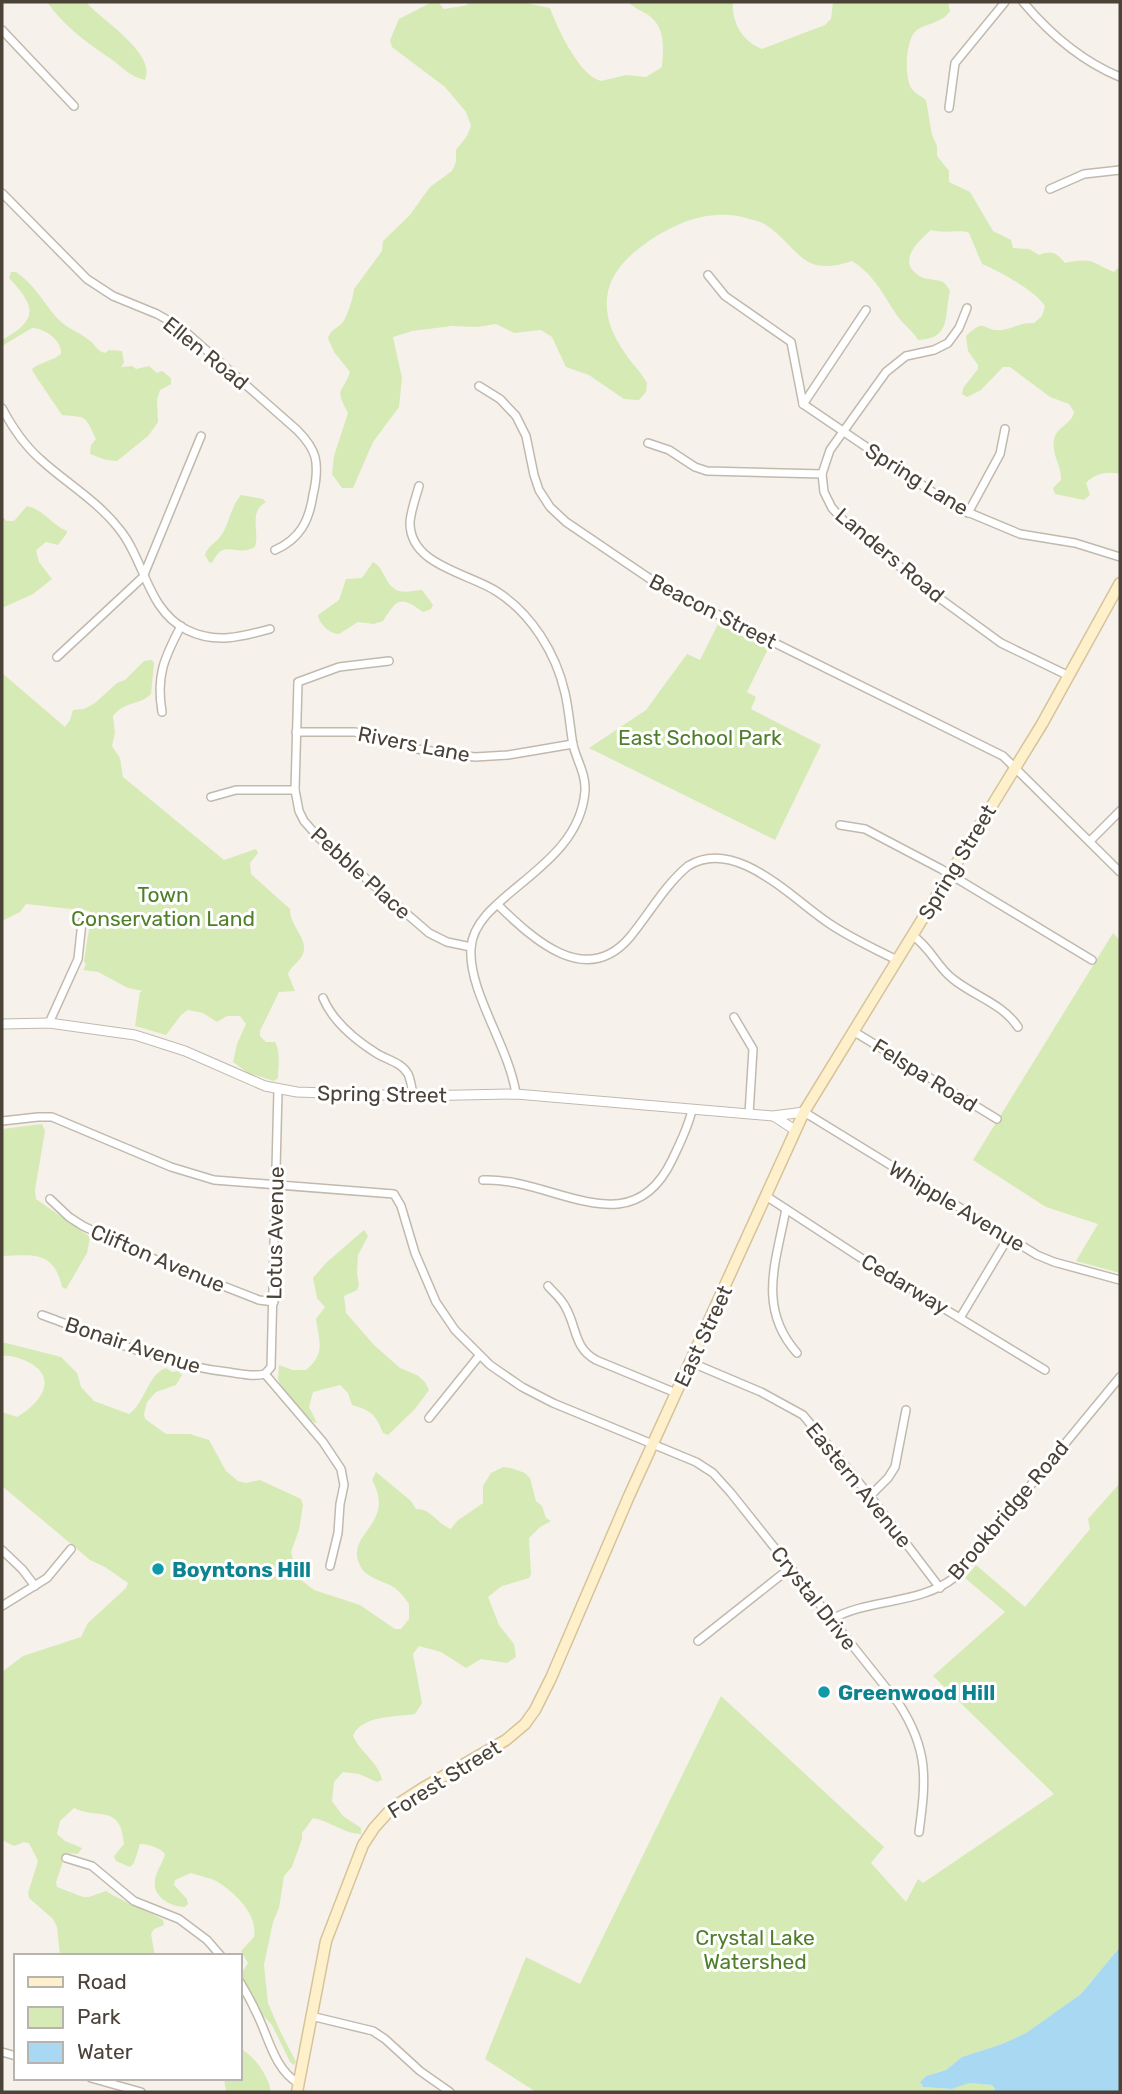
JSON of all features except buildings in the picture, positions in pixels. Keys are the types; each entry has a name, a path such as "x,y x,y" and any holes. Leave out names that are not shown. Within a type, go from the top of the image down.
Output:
{"main road":[{"name":"Spring Street","path":"804,1112 1069,676 1120,583"},
{"name":"East Street","path":"602,1560 804,1112"},
{"name":"Forest Street","path":"297,2088 329,1933 366,1840 381,1819 401,1801 502,1743 528,1720 551,1678 602,1560"}],"street":[{"path":"949,108 955,63 1005,2"},
{"path":"1023,2 1058,39 1090,62 1120,77"},
{"path":"2,30 74,106"},
{"path":"1050,189 1084,174 1120,170"},
{"name":"Ellen Road","path":"2,192 87,279 113,296 157,314 180,327 305,439 315,456 316,472 309,516 293,539 275,550"},
{"path":"708,275 725,296 791,342 803,404"},
{"path":"648,443 667,449 706,471 822,474 830,450 890,367 906,356 934,350 948,343 959,328 967,308"},
{"path":"803,404 866,310"},
{"name":"Beacon Street","path":"479,386 500,399 516,416 526,436 541,494 554,511 576,529 666,590 1002,755 1120,872"},
{"name":"Spring Lane","path":"803,404 947,502 968,513 1016,533 1057,539 1120,557"},
{"path":"2,408 33,453 117,526 136,555 143,577 157,602 181,626 201,635 223,639 270,629"},
{"path":"968,513 1000,454 1004,429"},
{"path":"57,657 143,577 201,436"},
{"name":"Landers Road","path":"822,474 824,492 832,508 876,549 1001,643 1069,676"},
{"path":"419,486 410,522 414,538 425,553 436,563 496,591 514,604 535,627 558,669 573,744 585,784 576,827 556,853 498,905 478,927 471,947 475,979 506,1054 516,1094"},
{"path":"162,712 161,670 181,626"},
{"name":"Pebble Place","path":"389,661 348,665 299,682 295,790 301,816 319,838 429,933 447,942 471,947"},
{"name":"Rivers Lane","path":"296,732 355,732 417,749 461,756 508,755 573,744"},
{"path":"211,797 236,790 295,790"},
{"path":"1090,841 1120,811"},
{"path":"840,825 865,829 950,874 1092,960"},
{"path":"498,905 555,952 577,959 599,958 625,943 685,869 699,860 715,858 764,874 829,924 897,960"},
{"path":"49,1023 78,959 82,922"},
{"path":"912,935 932,953 950,977 1007,1014 1018,1027"},
{"path":"323,998 335,1020 376,1053 405,1070 410,1078 413,1096"},
{"path":"734,1017 749,1039 753,1054 749,1114"},
{"name":"Spring Street","path":"2,1024 49,1023 152,1040 278,1090 413,1096 516,1094 773,1116 804,1112"},
{"name":"Felspa Road","path":"853,1031 997,1119"},
{"name":"Lotus Avenue","path":"265,1374 271,1367 274,1302 278,1090"},
{"path":"483,1180 523,1185 607,1205 633,1202 650,1193 663,1178 685,1133 692,1110"},
{"name":"Whipple Avenue","path":"804,1112 1008,1238 1049,1260 1120,1280"},
{"name":"Spring Street","path":"773,1116 795,1130"},
{"path":"2,1121 52,1117 189,1173 233,1183 276,1186"},
{"name":"Crystal Drive","path":"276,1186 392,1193 401,1206 429,1289 449,1322 479,1356 509,1379 537,1395 696,1462 713,1473 899,1704 914,1730 925,1768 919,1832"},
{"name":"Cedarway","path":"766,1196 1045,1370"},
{"name":"Clifton Avenue","path":"50,1199 79,1224 136,1251 259,1300 274,1302"},
{"path":"786,1209 774,1270 772,1302 778,1327 797,1353"},
{"path":"960,1318 1008,1238"},
{"path":"548,1286 567,1309 577,1342 584,1353 676,1393"},
{"name":"Bonair Avenue","path":"42,1315 173,1362 215,1371 265,1374"},
{"path":"429,1418 479,1356"},
{"name":"Eastern Avenue","path":"690,1362 797,1411 815,1427 940,1588"},
{"path":"265,1374 323,1442 341,1469 344,1485 338,1533 330,1566"},
{"name":"Brookbridge Road","path":"832,1619 847,1612 940,1588 962,1569 1120,1377"},
{"path":"1112,1386 1120,1392"},
{"path":"870,1496 888,1478 896,1464 906,1410"},
{"path":"2,1606 49,1576 71,1549"},
{"path":"2,1550 35,1586"},
{"path":"698,1641 790,1568"},
{"path":"66,1858 92,1866 134,1901 179,1919 207,1940 219,1954"},
{"path":"242,1986 281,2068 297,2088"},
{"path":"311,2016 358,2026 376,2033 420,2071 450,2092"},
{"path":"98,2080 141,2092"}],"green space":[{"path":"47,2 86,2 136,48 147,70 145,80 130,73 83,39"},
{"path":"432,2 438,2 444,9 468,5 466,2 521,2 550,8 577,61 601,81 626,75 646,77 662,67 663,41 660,29 650,16 628,2 733,2 736,24 749,42 762,49 825,25 831,19 833,2 948,2 950,11 946,15 913,34 908,50 907,68 909,84 926,100 937,156 949,171 949,182 970,192 993,231 1011,240 1013,248 1029,249 1039,255 1054,253 1065,263 1092,262 1114,272 1120,266 1120,474 1093,477 1086,483 1090,495 1084,500 1055,494 1053,488 1061,480 1054,440 1073,416 1074,412 1069,404 1050,397 1010,367 1003,367 981,390 967,397 962,394 963,388 978,369 968,351 966,336 981,326 1001,330 1034,323 1042,316 1045,306 1026,288 982,264 969,233 931,230 911,253 910,266 914,271 921,277 943,282 950,291 941,330 929,339 918,340 873,280 852,261 822,266 812,263 764,224 731,215 717,215 688,221 661,233 625,261 610,285 607,311 610,325 616,339 647,383 646,392 639,400 624,399 589,375 566,367 552,337 541,330 514,333 496,324 412,331 393,337 402,378 399,407 373,442 353,488 342,488 332,474 334,456 348,413 340,395 350,372 334,352 328,338 345,319 354,289 382,251 383,241 409,216 430,187 452,171 456,162 456,150 471,126 466,112 445,87 392,47 390,40 399,19"},
{"path":"11,272 16,272 28,282 61,322 89,340 100,351 122,351 124,363 121,367 132,366 136,369 149,366 157,373 162,371 171,378 171,384 160,390 157,400 158,422 148,436 117,461 90,454 91,445 96,439 89,425 84,418 62,415 33,372 32,369 61,354 56,340 48,333 32,328 2,346 2,340 23,325 30,312 24,297 9,278"},
{"path":"241,495 266,502 257,511 255,547 248,550 226,549 216,555 212,563 209,562 206,552 220,537"},
{"path":"27,506 38,510 67,533 58,545 46,542 36,550 39,562 52,579 33,594 2,608 2,517 7,521 14,521"},
{"path":"373,562 394,589 405,592 422,590 433,605 431,609 423,612 409,603 400,602 383,621 374,624 358,622 339,634 329,630 320,622 318,615 339,600 346,579 362,578"},
{"name":"East School Park","path":"718,624 768,649 747,692 756,697 751,709 821,745 775,840 589,748 646,710 687,654 700,660"},
{"name":"Town Conservation Land","path":"152,660 151,694 113,716 115,733 112,746 120,758 123,777 224,860 256,849 258,853 250,863 251,874 290,909 304,944 302,956 288,974 295,991 279,992 260,1031 260,1036 266,1042 275,1042 277,1046 278,1078 274,1081 248,1073 233,1062 246,1024 240,1016 227,1016 217,1022 203,1013 188,1010 166,1035 135,1026 140,992 143,991 128,988 98,972 83,970 91,916 89,911 26,904 20,912 2,921 2,673 65,727 73,710 84,709 95,703 144,661"},
{"path":"1113,933 1120,940 1120,1273 1076,1261 1098,1224 1046,1207 973,1160"},
{"path":"42,1124 45,1131 35,1190 36,1199 90,1237 87,1253 66,1289 62,1287 53,1266 40,1257 2,1256 2,1129"},
{"path":"364,1230 368,1236 358,1255 359,1285 357,1290 344,1296 346,1313 374,1345 400,1368 417,1375 429,1390 415,1409 388,1435 383,1433 372,1414 352,1405 348,1393 340,1385 313,1392 309,1407 317,1423 295,1405 278,1379 279,1365 293,1370 306,1370 316,1358 320,1346 316,1319 325,1307 317,1298 313,1278"},
{"path":"2,1342 61,1357 77,1373 81,1387 94,1401 129,1414 160,1371 166,1368 172,1372 178,1371 182,1375 176,1385 156,1392 147,1402 145,1419 166,1434 190,1434 209,1440 226,1471 238,1481 246,1483 260,1480 301,1499 303,1505 299,1530 291,1552 297,1577 314,1590 360,1605 395,1629 401,1629 409,1619 409,1604 395,1588 365,1572 357,1557 358,1547 378,1508 378,1496 372,1480 376,1472 411,1501 416,1509 426,1511 451,1529 457,1521 483,1503 483,1486 491,1473 503,1467 511,1468 530,1478 536,1501 542,1506 546,1518 551,1521 529,1538 529,1578 502,1586 488,1597 499,1625 514,1644 516,1657 507,1663 481,1659 466,1668 441,1652 419,1646 413,1654 422,1703 415,1714 371,1721 357,1729 353,1736 378,1769 382,1780 377,1782 359,1774 343,1772 334,1782 332,1801 343,1816 361,1828 361,1834 313,1818 302,1833 292,1867 284,1876 279,1908 273,1922 264,1965 268,2003 296,2062 294,2065 272,2025 258,2010 242,1976 248,1963 241,1951 254,1937 254,1928 249,1912 225,1887 191,1873 175,1880 174,1885 187,1899 188,1904 185,1907 169,1903 159,1896 155,1886 165,1854 160,1849 140,1844 130,1867 116,1861 114,1856 124,1844 118,1823 107,1815 74,1808 60,1821 57,1834 65,1841 82,1848 78,1854 66,1853 56,1882 57,1887 83,1897 106,1891 163,1920 164,1925 154,1929 151,1934 155,1954 60,1954 57,1927 53,1919 29,1898 28,1893 38,1861 29,1843 14,1846 2,1840 2,1672 23,1656 81,1637 88,1623 126,1588 128,1583 90,1560 2,1486 2,1412 17,1417 26,1411 40,1396 44,1381 42,1373 35,1366 18,1358 2,1356"},
{"name":"Crystal Lake Watershed","path":"1120,1483 1120,1947 1081,1994 1026,2033 962,2057 946,2070 926,2076 920,2082 923,2087 952,2089 968,2083 992,2085 995,2090 993,2092 536,2092 485,2059 526,1957 580,1984 721,1696 884,1847 871,1863 906,1902 918,1879 923,1883 1054,1794 933,1676 1005,1612 965,1578 976,1565 1025,1607 1090,1529 1088,1519"},
{"path":"242,2049 260,2067 271,2092 226,2092 224,2080 242,2080"}],"water":[{"path":"1120,1947 1120,2092 993,2092 995,2089 992,2085 969,2083 952,2089 923,2087 920,2082 926,2076 946,2070 962,2057 1026,2033 1081,1994"}],"place":[{"name":"Boyntons Hill","path":"158,1569"},
{"name":"Greenwood Hill","path":"824,1692"}]}
